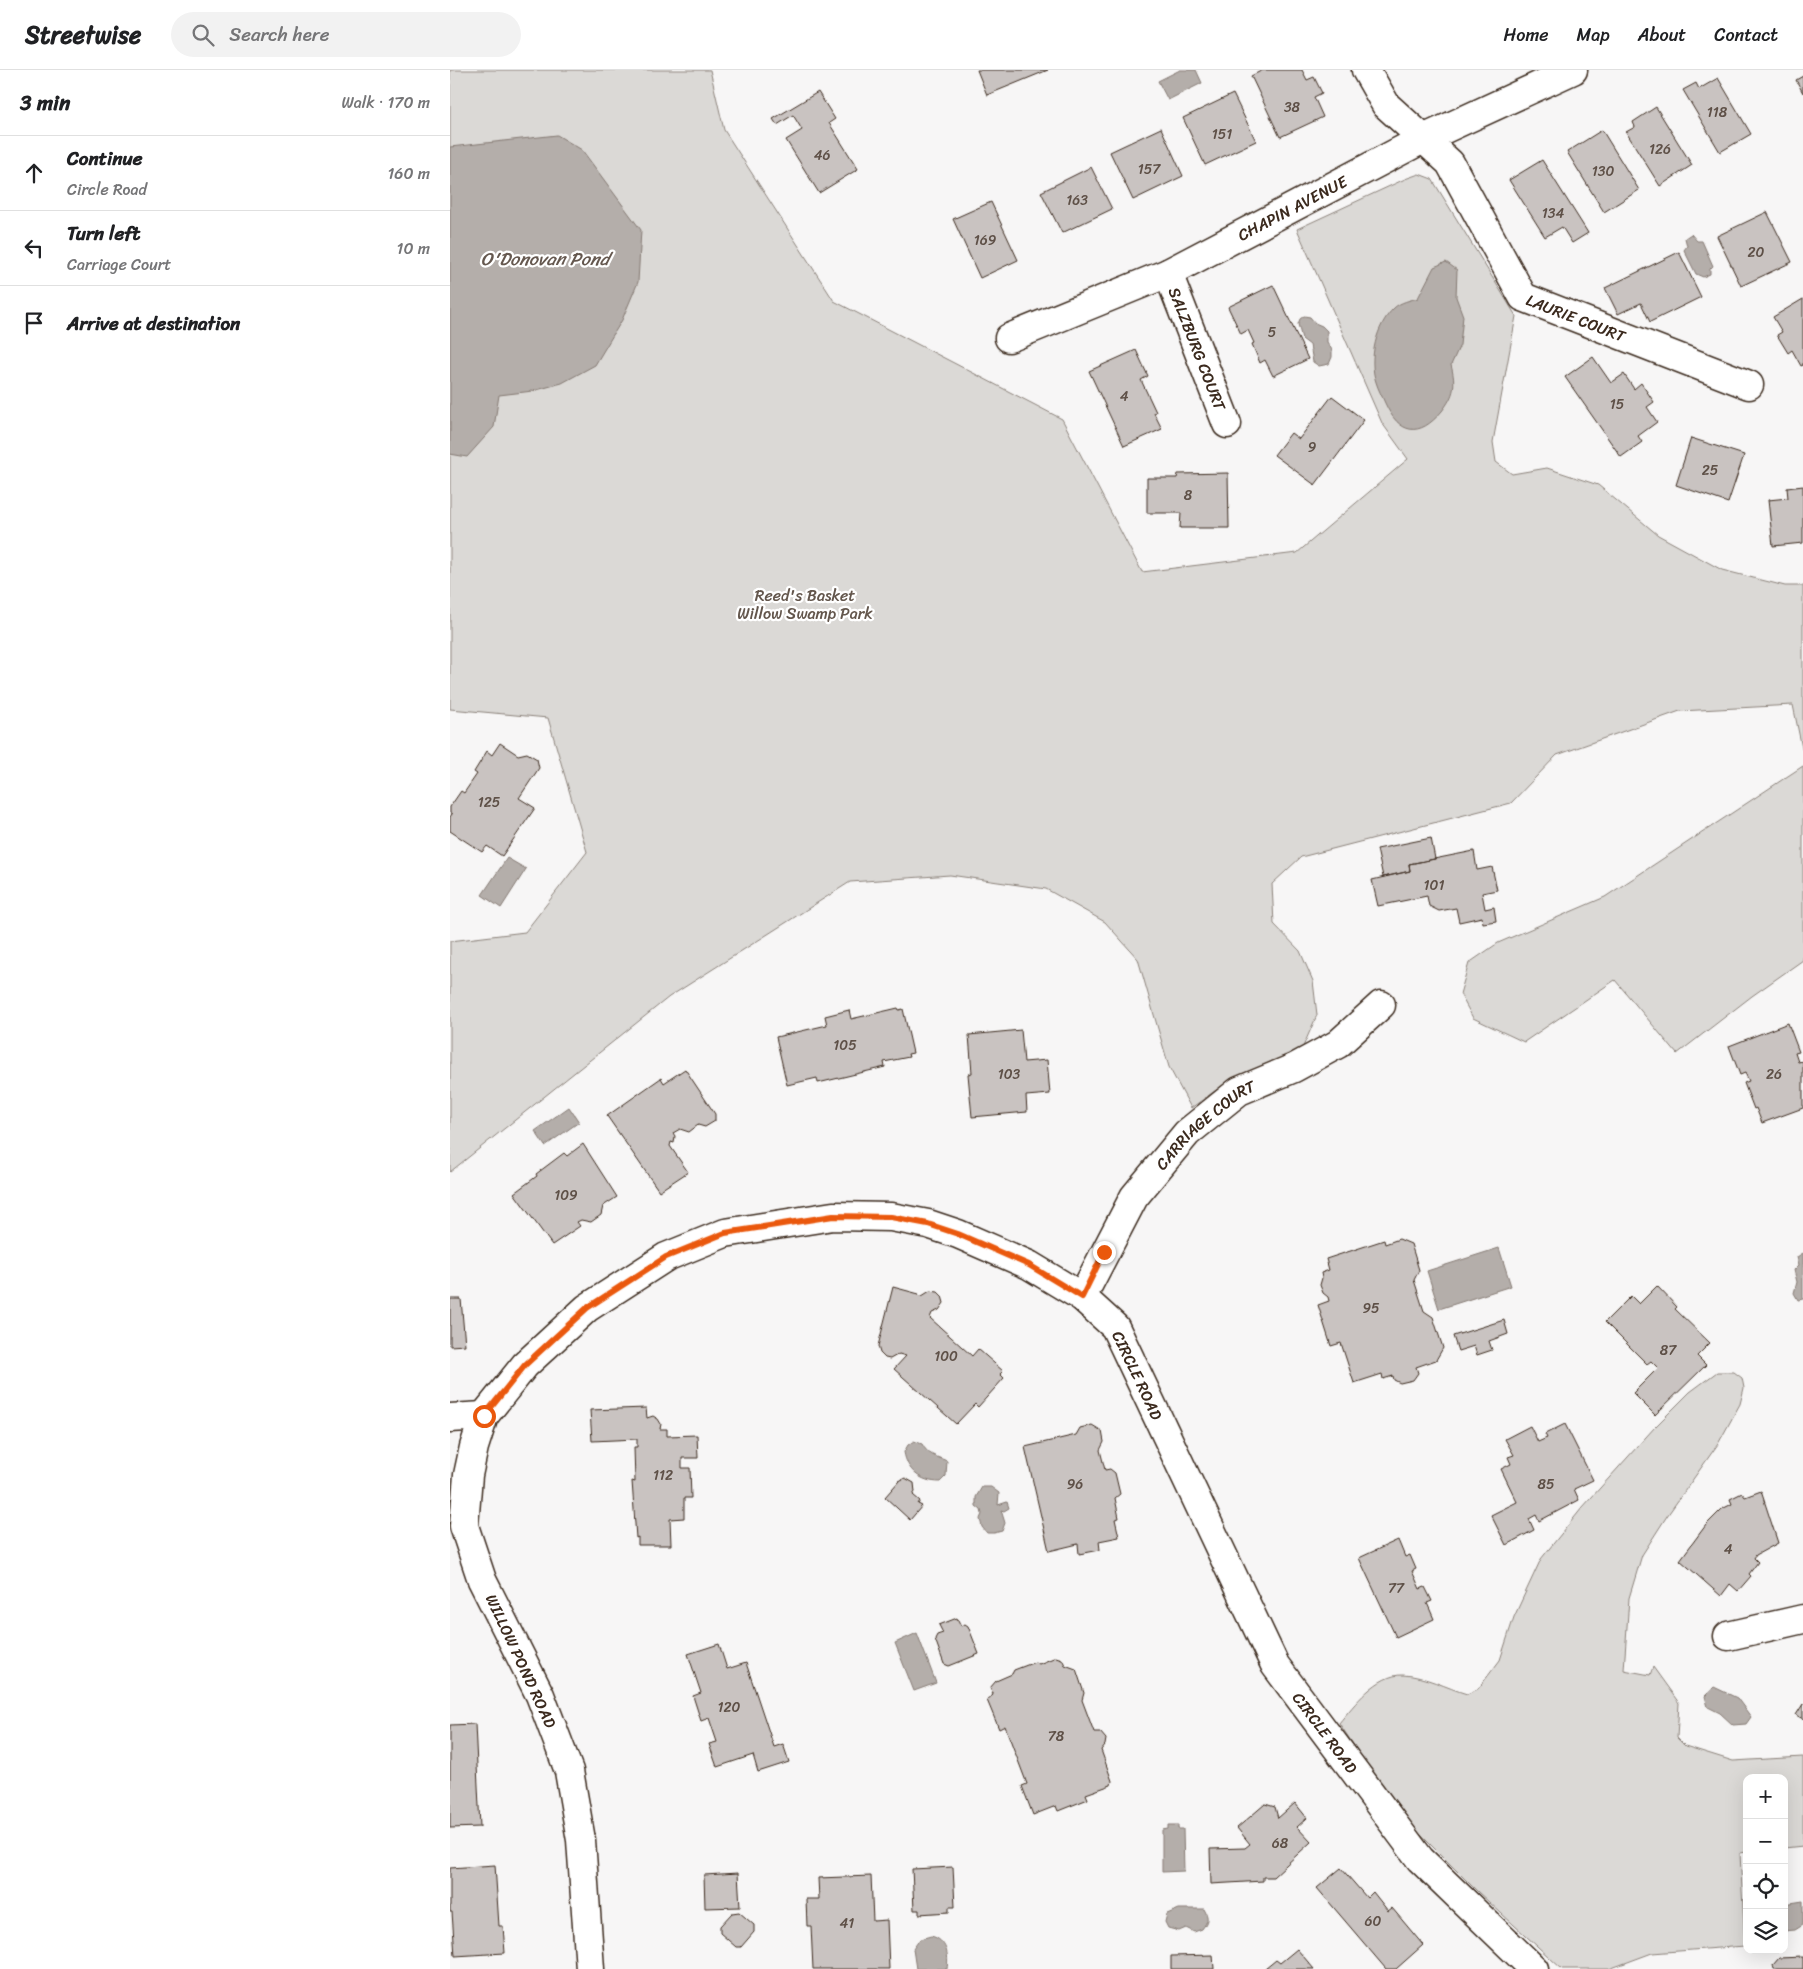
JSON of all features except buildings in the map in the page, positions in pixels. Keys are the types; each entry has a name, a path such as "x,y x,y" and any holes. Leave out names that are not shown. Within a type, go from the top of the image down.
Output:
{"street":[{"name":"LAURIE COURT","path":"1366,70 1386,105 1450,163 1523,297 1749,386"},
{"name":"CHAPIN AVENUE","path":"1009,338 1168,273 1423,139 1573,70"},
{"name":"SALZBURG COURT","path":"1168,273 1227,424"},
{"name":"CARRIAGE COURT","path":"1082,1297 1134,1197 1187,1133 1239,1091 1294,1068 1338,1044 1380,1005"},
{"name":"CIRCLE ROAD","path":"484,1416 525,1365 587,1308 666,1257 725,1233 833,1216 891,1217 928,1224 958,1234 1029,1265 1082,1297 1115,1326 1274,1665 1420,1859 1534,1969"},
{"path":"450,1418 484,1416"},
{"name":"WILLOW POND ROAD","path":"484,1416 474,1447 468,1475 464,1526 482,1580 540,1695 569,1771 581,1840 590,1969"},
{"path":"1728,1636 1803,1619"}],"green space":[{"name":"Reed's Basket Willow Swamp Park","path":"450,70 710,70 724,130 834,301 1062,419 1142,572 1297,553 1408,459 1382,423 1297,229 1405,179 1419,174 1432,179 1516,316 1493,442 1496,462 1512,474 1547,468 1598,485 1658,535 1722,570 1785,586 1803,586 1803,753 1793,705 1680,711 1557,755 1511,803 1301,857 1272,884 1274,924 1300,951 1313,981 1317,1015 1302,1049 1233,1078 1191,1108 1169,1067 1138,959 1105,922 1046,889 950,875 850,882 669,997 450,1172 450,941 525,932 587,852 548,718 450,709"},
{"path":"1803,766 1803,960 1752,996 1677,1054 1615,980 1524,1042 1473,1018 1460,994 1469,963 1498,943 1605,897"},
{"path":"1717,1372 1734,1372 1742,1378 1744,1388 1740,1404 1718,1444 1642,1555 1629,1598 1624,1670 1650,1675 1653,1667 1679,1703 1677,1738 1685,1746 1733,1761 1803,1757 1803,1846 1788,1848 1788,1774 1743,1774 1743,1853 1740,1853 1743,1946 1652,1953 1609,1969 1562,1969 1478,1892 1398,1812 1339,1723 1375,1685 1393,1676 1411,1676 1467,1694 1478,1689 1500,1660 1514,1617 1541,1559 1582,1508 1655,1427 1690,1392"}],"water":[{"path":"1180,70 1196,70 1202,83 1168,100 1158,81"},
{"name":"O'Donovan Pond","path":"557,135 582,150 641,230 638,282 622,320 595,365 562,383 533,391 499,395 494,427 467,457 450,454 450,147"},
{"path":"1691,234 1697,241 1702,241 1713,266 1710,269 1710,274 1703,277 1696,274 1684,250 1687,246 1685,238"},
{"path":"1446,262 1457,270 1456,297 1463,316 1460,345 1451,365 1454,378 1452,394 1434,420 1418,429 1410,429 1403,427 1397,421 1385,403 1378,387 1373,363 1375,343 1382,324 1394,308 1399,304 1418,298 1434,267"},
{"path":"1304,316 1310,317 1327,331 1327,342 1332,350 1329,364 1319,366 1313,362 1310,345 1302,339 1298,324"},
{"path":"507,858 526,869 501,908 482,895"},
{"path":"569,1107 579,1122 545,1146 535,1131"},
{"path":"1499,1248 1511,1286 1439,1309 1427,1271"},
{"path":"1803,1253 1803,1299 1798,1300 1794,1293 1797,1282 1794,1270 1799,1265 1797,1257"},
{"path":"914,1441 922,1444 932,1455 947,1461 946,1476 940,1482 921,1478 908,1465 904,1452 908,1445"},
{"path":"982,1487 991,1487 999,1493 998,1505 1007,1502 1009,1508 1004,1511 1001,1510 1005,1523 1002,1531 987,1533 982,1527 980,1519 982,1514 981,1510 976,1506 976,1497"},
{"path":"917,1633 936,1683 914,1691 895,1643"},
{"path":"1714,1687 1737,1698 1751,1717 1746,1724 1733,1725 1720,1713 1708,1707 1705,1696"},
{"path":"1168,1825 1178,1825 1178,1829 1183,1829 1184,1871 1162,1872 1162,1830 1168,1829"},
{"path":"1803,1901 1803,1925 1795,1930 1788,1931 1788,1903"},
{"path":"1179,1909 1204,1909 1207,1915 1206,1924 1202,1929 1194,1932 1186,1928 1179,1931 1168,1928 1165,1922 1167,1914"},
{"path":"931,1936 941,1941 946,1949 947,1969 916,1969 913,1949 920,1939"}],"route":[{"path":"484,1416 525,1365 587,1308 666,1257 725,1233 833,1216 891,1217 928,1224 958,1234 1029,1265 1082,1297 1104,1252"}]}
